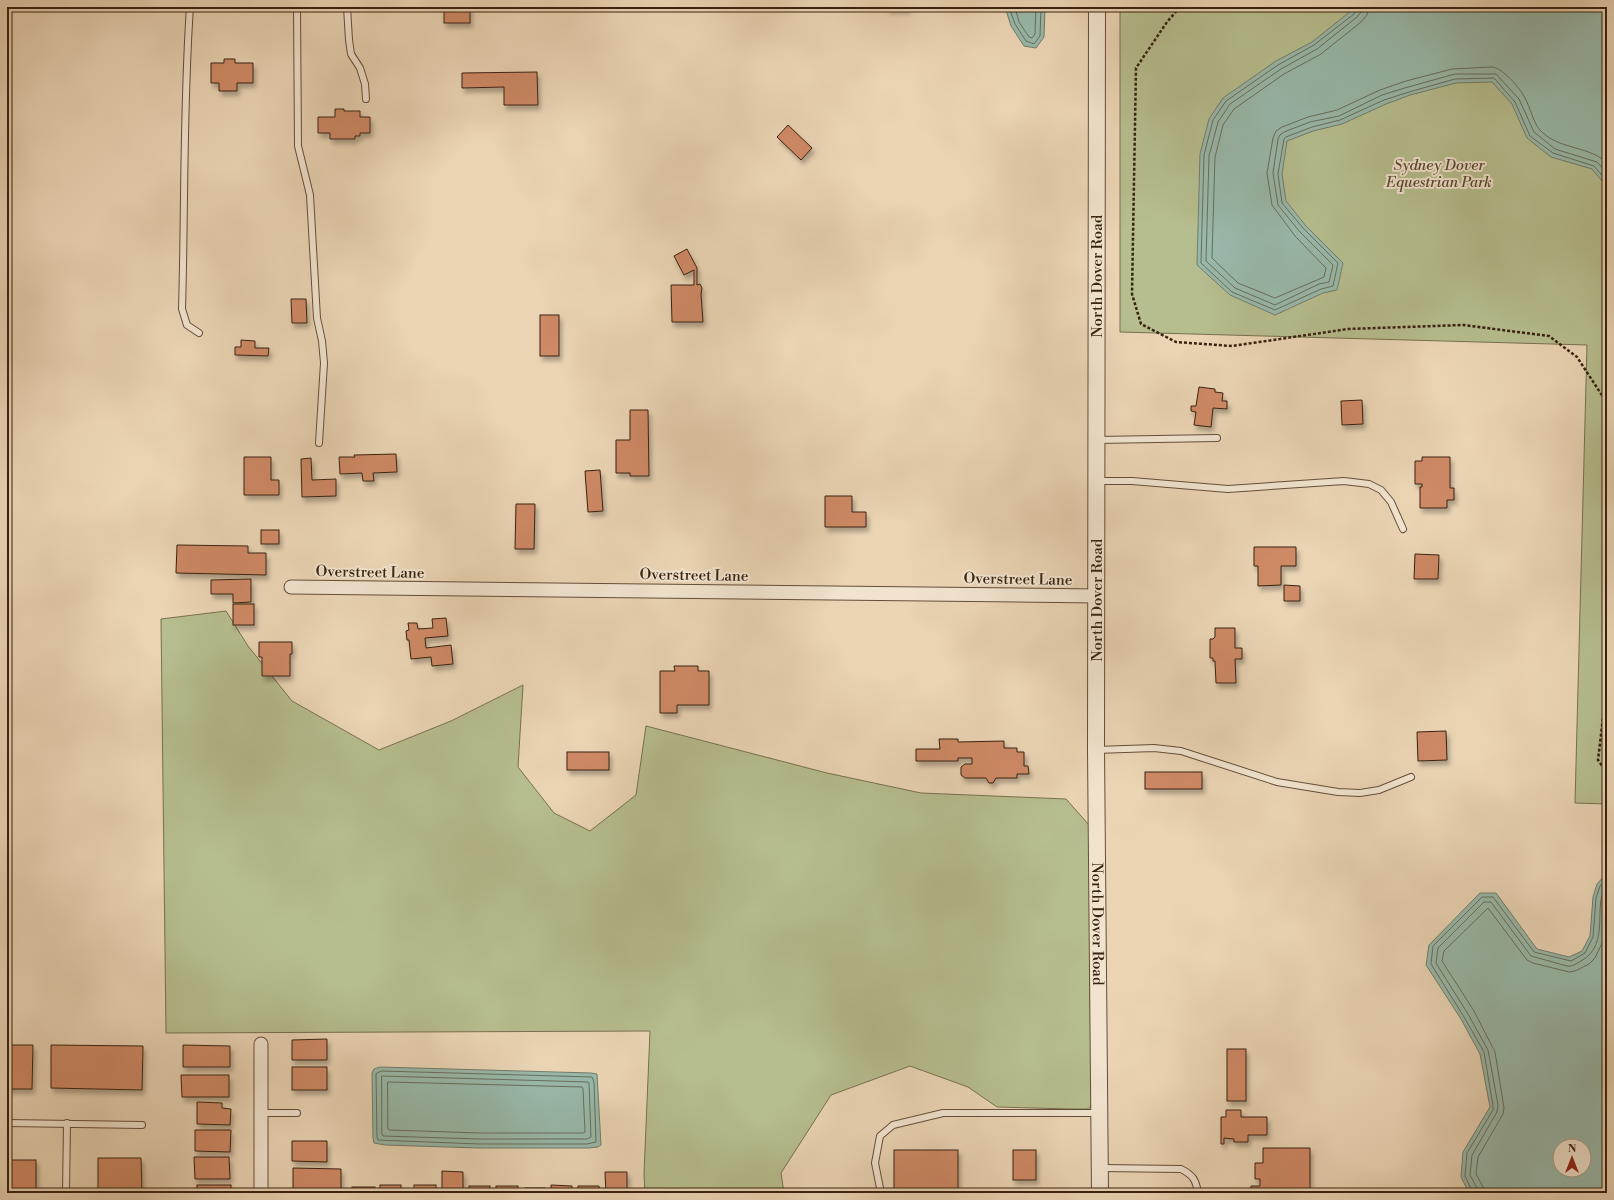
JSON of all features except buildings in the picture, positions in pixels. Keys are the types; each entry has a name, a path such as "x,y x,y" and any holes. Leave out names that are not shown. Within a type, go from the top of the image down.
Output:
{"street":[{"name":"North Dover Road","path":"1097,7 1096,750 1100,1193"},
{"name":"Overstreet Lane","path":"291,587 1097,596"},
{"path":"261,1044 261,1193"}],"lane":[{"path":"190,7 184,140 185,195 182,309 187,325 199,333"},
{"path":"297,7 298,146 310,195 316,318 322,341 324,363 319,443"},
{"path":"347,7 351,54 362,73 365,84 366,99"},
{"path":"1097,440 1218,438"},
{"path":"1097,481 1132,481 1228,489 1344,481 1369,484 1381,490 1391,502 1403,529"},
{"path":"1096,750 1154,748 1182,751 1277,782 1338,792 1360,793 1379,790 1410,777"},
{"path":"260,1113 297,1113"},
{"path":"881,1193 875,1163 880,1136 893,1125 943,1113 1099,1113"},
{"path":"7,1123 142,1125"},
{"path":"66,1193 67,1123"},
{"path":"1099,1168 1181,1169 1190,1174 1197,1183 1198,1193"}],"path":[{"path":"1180,7 1167,22 1136,68 1132,294 1142,324 1176,342 1232,346 1348,329 1463,324 1549,336 1578,357 1607,403"},
{"path":"1607,684 1598,760 1607,773"}],"green space":[{"name":"Sydney Dover Equestrian Park","path":"1120,7 1607,7 1607,804 1575,803 1587,345 1120,332"},
{"path":"226,611 248,646 292,701 379,750 451,721 523,685 518,767 554,813 590,831 636,795 646,726 827,773 921,793 1066,799 1089,825 1091,1107 1087,1109 1071,1109 997,1107 968,1087 910,1066 831,1095 781,1173 784,1193 645,1193 644,1174 650,1031 166,1033 161,619"}],"water":[{"path":"1005,7 1045,7 1044,37 1036,48 1024,46 1011,26"},
{"path":"1354,7 1607,7 1607,187 1592,169 1551,157 1527,138 1512,104 1492,82 1456,83 1410,95 1342,124 1313,131 1287,141 1282,174 1286,201 1306,226 1343,263 1337,290 1323,293 1275,315 1230,295 1197,265 1200,154 1209,119 1223,98 1276,61 1312,42"},
{"path":"1607,873 1607,1193 1469,1193 1461,1177 1463,1152 1490,1107 1480,1054 1461,1019 1426,965 1429,945 1480,893 1496,893 1537,949 1569,957 1582,951 1590,936 1593,897 1597,884"},
{"path":"380,1067 597,1074 601,1145 598,1147 588,1148 479,1148 385,1145 374,1143 372,1073 374,1069"}]}
